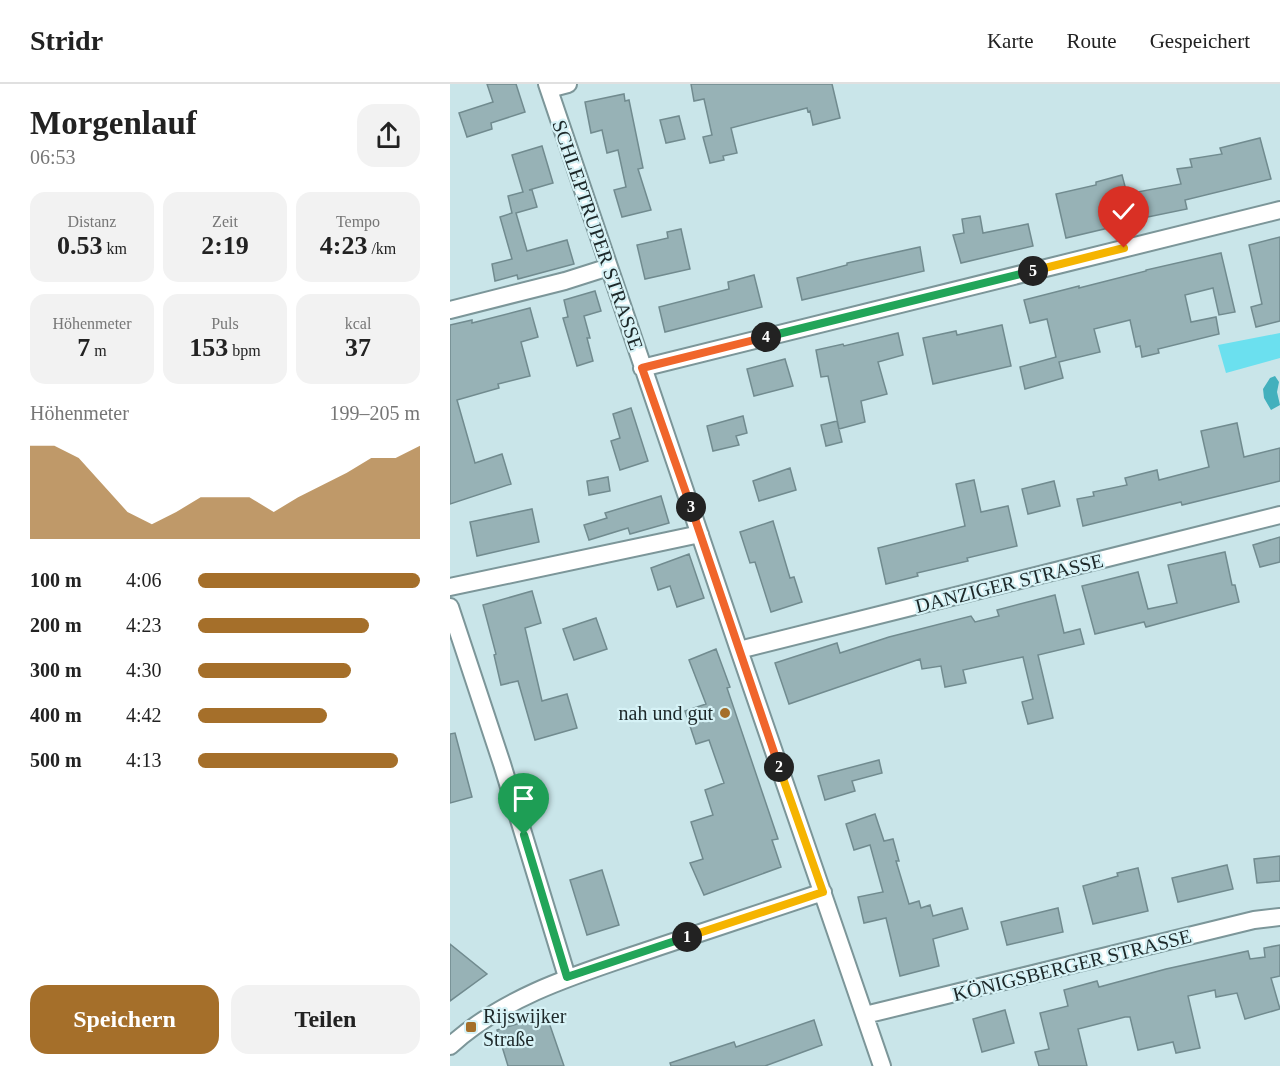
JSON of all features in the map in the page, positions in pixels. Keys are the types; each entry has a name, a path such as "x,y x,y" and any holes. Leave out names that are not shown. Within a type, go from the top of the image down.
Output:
{"street":[{"path":"548,86 568,84"},
{"name":"SCHLEPTRUPER STRASSE","path":"548,86 642,368 882,1066"},
{"path":"642,368 1280,210"},
{"path":"450,310 565,281 609,267"},
{"name":"DANZIGER STRASSE","path":"739,651 1280,514"},
{"path":"450,587 700,534"},
{"path":"450,607 502,764 567,977"},
{"path":"450,1046 471,1027 505,1005 567,977 823,892"},
{"name":"KÖNIGSBERGER STRASSE","path":"865,1015 1254,920 1280,917"}],"shaded area":[{"path":"1280,333 1280,358 1226,373 1218,345"},
{"path":"1275,376 1279,382 1277,392 1280,405 1271,410 1264,398 1263,389 1270,378"}],"building":[{"path":"487,84 516,84 525,112 491,123 492,129 467,137 459,113 493,102"},
{"path":"691,84 832,84 840,118 813,125 810,111 808,112 807,108 731,128 737,153 723,156 724,160 710,163 703,137 712,135 704,99 694,101"},
{"path":"624,94 625,101 629,100 643,168 638,169 651,210 622,217 614,190 626,187 618,150 607,153 602,130 591,133 585,102"},
{"path":"679,116 685,139 666,143 660,120"},
{"path":"1260,138 1271,179 1185,200 1187,209 1133,220 1134,222 1066,238 1056,194 1096,185 1096,182 1122,175 1127,194 1181,184 1177,169 1192,167 1190,159 1222,154 1220,148"},
{"path":"542,146 553,183 529,190 532,190 537,207 516,213 527,251 567,240 574,264 518,279 517,275 495,281 492,264 512,259 500,217 512,213 508,196 523,192 512,155"},
{"path":"980,216 983,233 1028,224 1033,246 961,263 953,235 964,233 962,219"},
{"path":"681,229 690,269 645,279 637,245 668,238 667,232"},
{"path":"1280,237 1280,321 1256,327 1251,307 1262,304 1249,245"},
{"path":"920,247 924,271 802,300 797,278 847,265 847,263"},
{"path":"1221,253 1235,312 1219,315 1213,288 1185,295 1191,322 1216,317 1219,334 1158,349 1159,353 1142,357 1140,346 1136,347 1130,320 1094,329 1100,352 1059,362 1063,378 1025,389 1020,367 1056,357 1047,319 1030,323 1024,300"},
{"path":"754,275 762,307 665,332 659,307 729,289 728,282"},
{"path":"595,291 601,311 584,316 593,361 577,366 563,318 568,317 564,300"},
{"path":"530,308 538,337 521,342 530,376 498,384 499,388 457,400 475,463 502,454 511,484 450,504 450,325 472,320 472,323"},
{"path":"1002,325 1011,366 933,384 923,338 956,331 957,335"},
{"path":"898,333 903,355 878,362 887,394 861,401 865,422 839,429 828,376 821,377 816,350"},
{"path":"785,359 793,386 754,396 747,369"},
{"path":"631,408 648,461 620,470 611,441 620,438 613,414"},
{"path":"743,416 747,433 736,436 739,445 713,451 707,426"},
{"path":"837,421 842,442 826,446 821,425"},
{"path":"1237,423 1244,457 1280,448 1280,481 1083,526 1077,499 1094,496 1093,492 1127,485 1125,478 1157,470 1159,480 1209,467 1201,431"},
{"path":"790,468 796,490 759,501 753,481"},
{"path":"608,477 610,491 589,495 587,481"},
{"path":"974,480 981,512 1008,506 1017,546 967,558 968,561 917,573 918,576 886,584 878,548 965,526 956,484"},
{"path":"1054,481 1060,506 1028,514 1022,489"},
{"path":"661,496 669,523 630,534 628,528 589,540 584,525 607,518 605,513"},
{"path":"532,509 539,542 477,556 470,522"},
{"path":"773,521 790,578 794,577 802,602 771,612 755,562 750,563 740,532"},
{"path":"1280,537 1280,562 1260,567 1253,545"},
{"path":"1225,552 1232,585 1235,585 1239,602 1146,627 1144,622 1095,634 1082,586 1138,572 1148,609 1177,603 1168,565"},
{"path":"689,554 704,598 677,607 670,586 658,590 651,568"},
{"path":"532,591 541,623 525,628 542,701 567,694 577,728 535,740 518,681 501,685 494,655 496,654 483,605"},
{"path":"1055,595 1064,633 1080,629 1084,644 1038,655 1053,718 1028,724 1022,702 1033,699 1023,657 963,670 966,683 945,687 941,666 922,669 920,659 789,704 775,663 837,643 840,653 889,637 971,616 975,622 999,616 997,610"},
{"path":"596,618 607,649 574,660 563,629"},
{"path":"716,649 778,839 772,840 781,867 704,895 690,863 703,859 691,822 713,815 705,790 724,783 709,740 696,744 685,711 706,704 689,660"},
{"path":"455,733 472,797 450,803 450,734"},
{"path":"879,760 882,773 852,781 855,791 825,800 818,776"},
{"path":"875,814 884,841 893,839 899,861 896,861 909,904 919,901 921,908 930,905 933,916 962,908 968,929 933,939 939,966 900,976 886,918 864,923 858,897 883,892 870,845 854,850 846,824"},
{"path":"1280,856 1280,881 1257,883 1254,859"},
{"path":"1227,865 1233,889 1178,902 1172,878"},
{"path":"1138,868 1148,911 1093,924 1083,886"},
{"path":"602,870 619,925 587,935 570,880"},
{"path":"1058,908 1063,932 1007,945 1001,922"},
{"path":"450,944 487,974 450,1001"},
{"path":"1280,945 1280,976 1271,978 1280,1009 1245,1019 1237,993 1216,997 1215,990 1188,996 1200,1048 1176,1053 1173,1042 1138,1050 1130,1017 1125,1017 1078,1029 1087,1066 1039,1066 1035,1052 1049,1049 1040,1013 1068,1006 1064,990 1097,981 1099,987 1248,951 1250,959 1265,957 1264,948"},
{"path":"544,1008 564,1066 508,1066 497,1030 530,1020 528,1014"},
{"path":"1005,1010 1014,1043 982,1052 973,1019"},
{"path":"814,1020 822,1045 765,1066 671,1066 670,1063 734,1042 736,1047"}],"place":[{"name":"nah und gut","path":"725,713"},
{"name":"Rijswijker Straße","path":"471,1027"}],"route":[{"path":"524,835 567,977 823,892 642,368 1124,248"}]}
